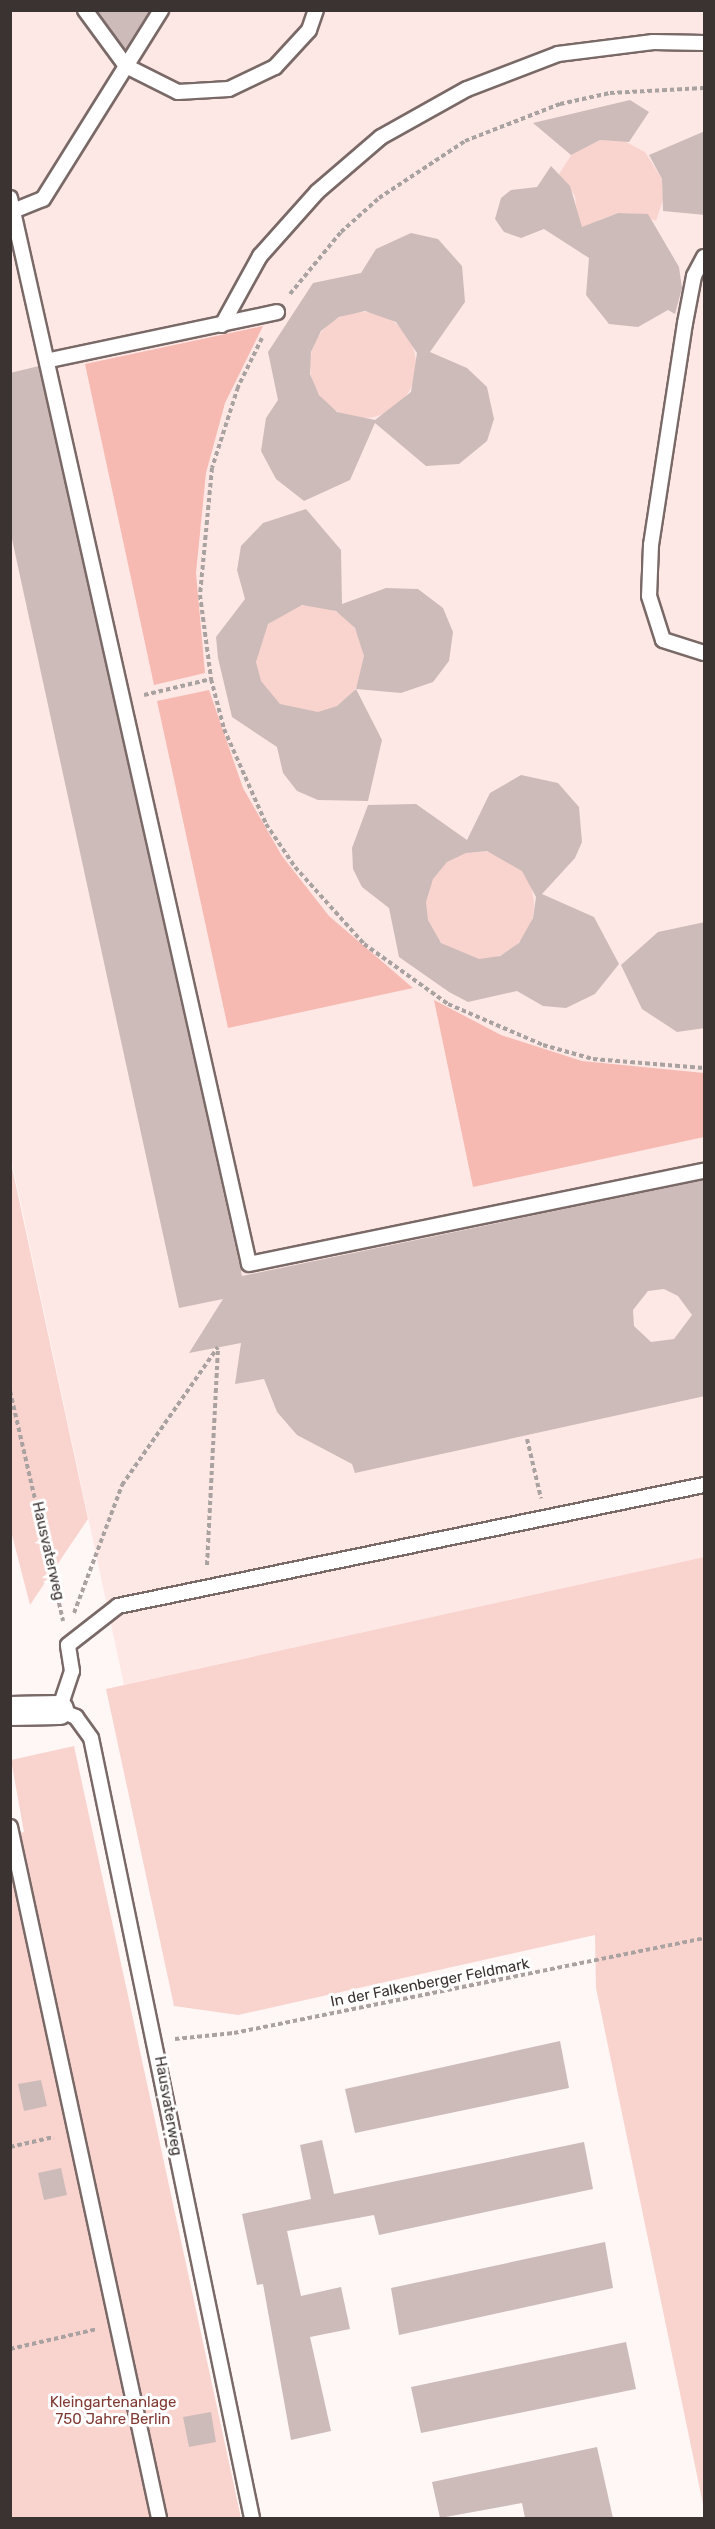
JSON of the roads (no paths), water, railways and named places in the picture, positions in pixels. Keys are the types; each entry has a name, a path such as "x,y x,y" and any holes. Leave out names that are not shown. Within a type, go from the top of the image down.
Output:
{"street":[{"path":"10,1711 59,1710"}],"lane":[{"path":"85,10 126,66 178,92 229,89 275,67 309,30 316,10"},
{"path":"161,10 43,199 12,205 50,360 123,700 249,1264 705,1171"},
{"path":"222,325 260,256 317,192 381,137 467,89 558,54 653,42 705,43"},
{"path":"705,257 694,276 685,323 651,545 649,596 663,640 705,653"},
{"path":"50,360 277,312"},
{"path":"59,1710 72,1671 68,1645 118,1606 705,1485"},
{"name":"Hausvaterweg","path":"59,1710 76,1717 91,1738 158,2040 158,2067 252,2518"},
{"path":"10,1827 159,2518"}],"park label":[{"name":"Kleingartenanlage 750 Jahre Berlin","path":"113,2410"}]}
